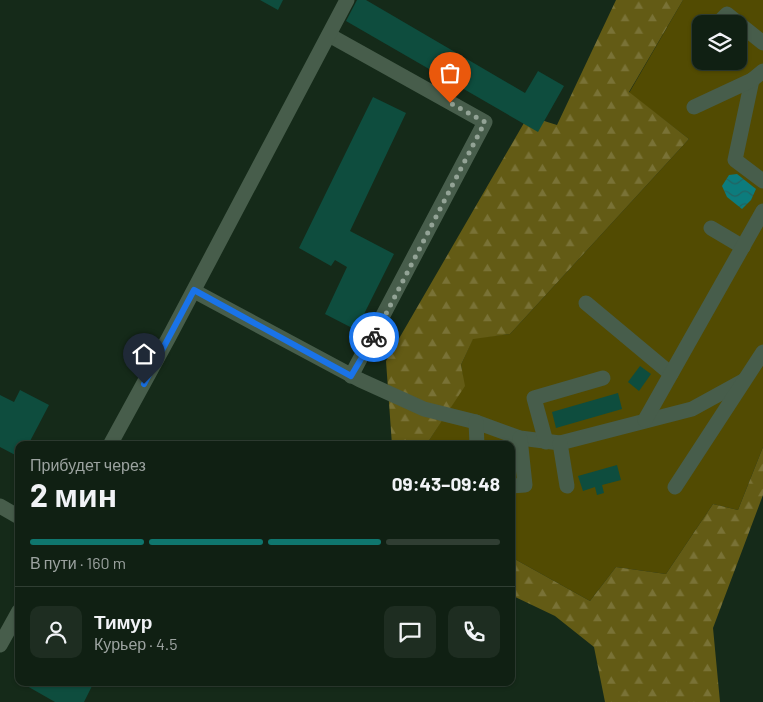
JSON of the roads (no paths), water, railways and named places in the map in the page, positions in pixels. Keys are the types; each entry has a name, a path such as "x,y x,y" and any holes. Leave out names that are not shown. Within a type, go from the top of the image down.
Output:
{"street":[{"path":"112,441 347,0"},
{"path":"747,30 763,43"},
{"path":"328,35 485,122 366,352 351,376"},
{"path":"694,107 757,76"},
{"path":"757,76 735,160 763,181"},
{"path":"645,420 763,211"},
{"path":"711,228 743,247"},
{"path":"194,290 351,376 424,409 476,422 520,438 553,442 692,409 743,382"},
{"path":"586,303 671,374"},
{"path":"675,487 763,352"},
{"path":"567,486 553,442 534,398 603,378"},
{"path":"476,422 477,441"},
{"path":"515,486 525,486 520,438"},
{"path":"0,506 15,515"},
{"path":"0,645 15,617"}],"water":[{"path":"737,174 756,189 751,200 742,209 727,197 722,186 729,175"}]}
